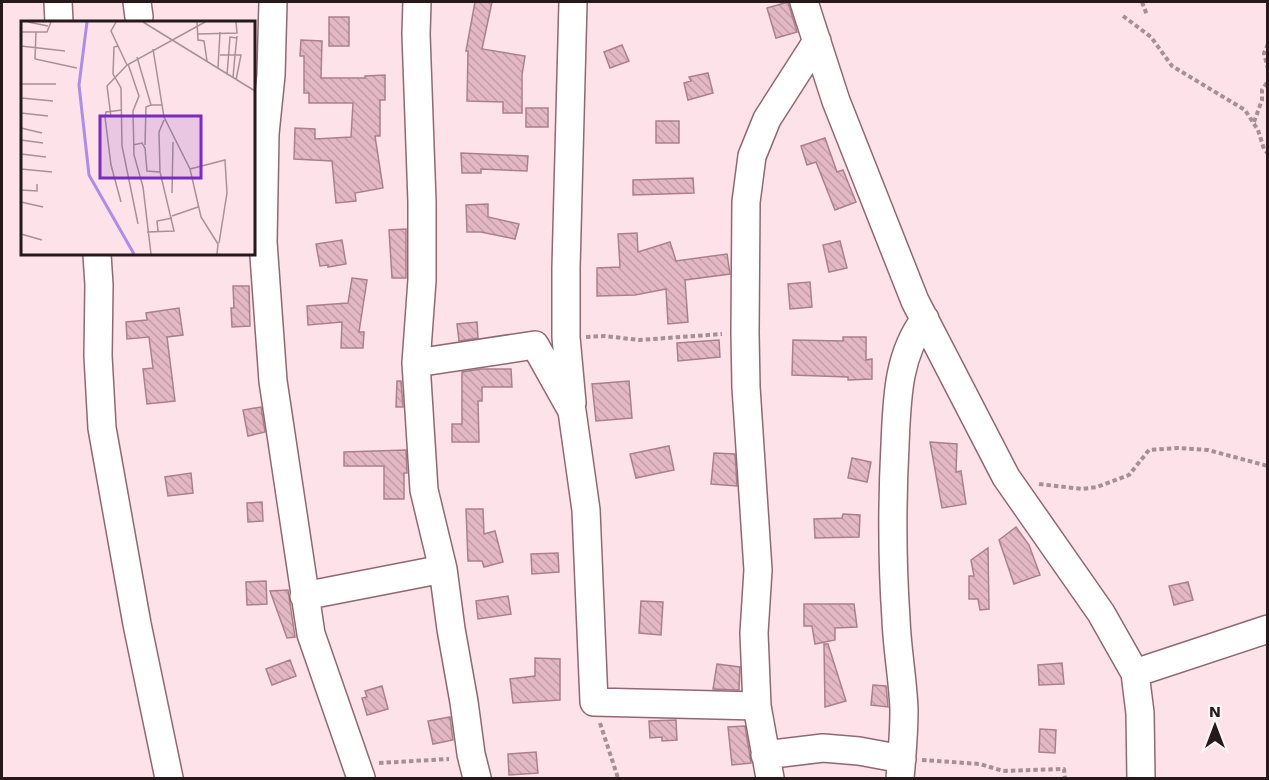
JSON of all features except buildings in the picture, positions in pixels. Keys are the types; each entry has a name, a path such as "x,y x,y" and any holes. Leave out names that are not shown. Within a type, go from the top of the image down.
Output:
{"street":[{"path":"58,2 59,21"},
{"path":"273,2 271,75 265,134 263,242 273,381 311,634 359,772"},
{"path":"417,2 422,280 416,363 424,490 443,569 474,766"},
{"path":"573,2 566,268 567,337 572,411 586,510 594,702 757,706"},
{"path":"804,2 836,100 915,302 1006,477 1101,613 1135,673 1140,713 1141,778"},
{"path":"817,41 767,119 752,156 746,202 747,398 758,570 754,633 757,706 768,767 823,748 860,751 901,769 904,710 897,637 893,550 897,396 902,364 915,332 925,319"},
{"path":"96,255 99,285 98,357 102,428 137,624 169,778"},
{"path":"416,363 536,345 572,411"},
{"path":"304,596 443,569"},
{"path":"1135,673 1268,629"}],"path":[{"path":"1142,2 1147,15"},
{"path":"1123,15 1151,37 1172,66 1245,110 1254,122 1268,154"},
{"path":"1268,44 1264,53 1268,69"},
{"path":"1254,122 1262,100 1262,90 1268,81"},
{"path":"567,337 604,336 639,340 745,333"},
{"path":"1006,477 1045,485 1082,489 1096,487 1128,475 1149,450 1178,448 1208,450 1268,466"},
{"path":"594,702 618,778"},
{"path":"359,772 459,759 474,766"},
{"path":"901,769 980,764 1003,771 1064,769 1065,778"}]}
